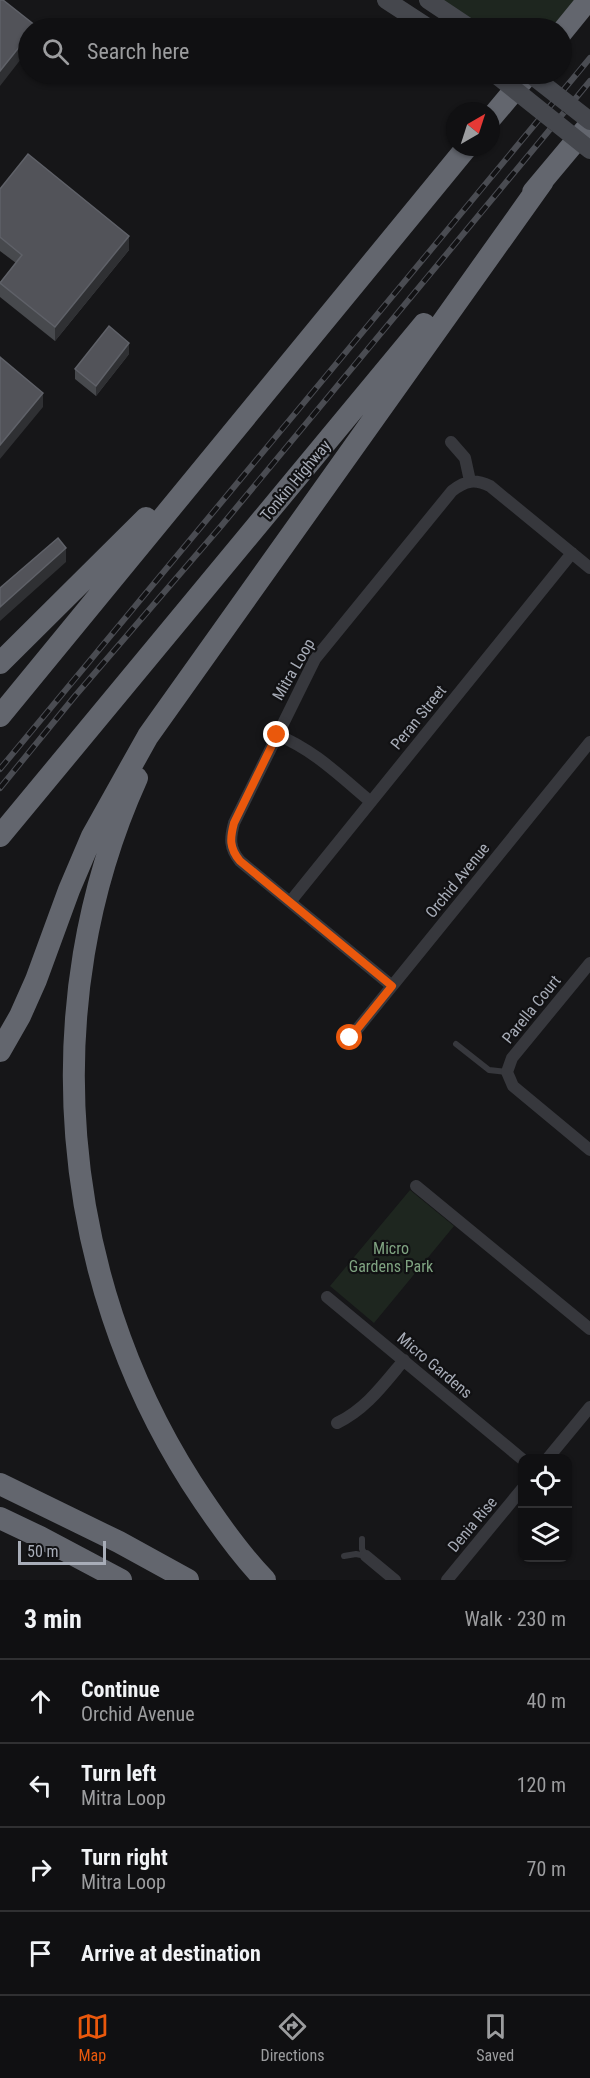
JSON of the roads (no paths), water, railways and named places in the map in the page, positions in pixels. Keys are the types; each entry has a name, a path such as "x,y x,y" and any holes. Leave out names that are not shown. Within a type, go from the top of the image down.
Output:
{"highway":[{"path":"572,19 588,0"},
{"path":"500,108 520,84"},
{"name":"Tonkin Highway","path":"0,836 590,122"},
{"path":"0,663 168,495 459,156"},
{"path":"0,716 460,156"},
{"path":"0,1051 20,1016 36,980 79,865 106,807 148,736 543,181"},
{"path":"196,669 172,708 135,781 100,880 90,925 78,1006 74,1064 75,1122 84,1203 93,1249 105,1294 133,1371 180,1465 233,1542 265,1580"},
{"path":"0,1484 119,1542 188,1580"},
{"path":"0,1518 121,1580"}],"main road":[{"path":"386,0 414,18"},
{"path":"429,0 455,18"},
{"path":"508,84 590,150"},
{"path":"542,84 590,122"}],"street":[{"path":"451,442 465,458 470,481 490,486 590,568"},
{"name":"Mitra Loop","path":"392,986 240,861 230,845 231,834 234,823 305,676 322,650 452,491 470,481"},
{"name":"Peran Street","path":"290,903 572,553"},
{"path":"277,735 294,741 313,754 371,802"},
{"name":"Orchid Avenue","path":"350,1038 590,742"},
{"name":"Parella Court","path":"507,1072 512,1058 590,963"},
{"path":"507,1072 513,1086 590,1150"},
{"path":"416,1186 590,1329"},
{"name":"Micro Gardens","path":"327,1297 518,1456"},
{"path":"337,1423 364,1407 404,1360"},
{"path":"551,1454 590,1407"},
{"name":"Denia Rise","path":"447,1580 518,1494"},
{"path":"366,1556 394,1580"}],"lane":[{"path":"456,1044 489,1070 507,1072"},
{"path":"362,1539 362,1549 366,1556"},
{"path":"344,1556 356,1554 366,1556"}],"railway":[{"path":"572,80 590,58"},
{"path":"0,788 75,696 222,525 590,81"},
{"path":"0,769 568,84"}],"park label":[{"name":"Micro Gardens Park","path":"391,1257"}]}
